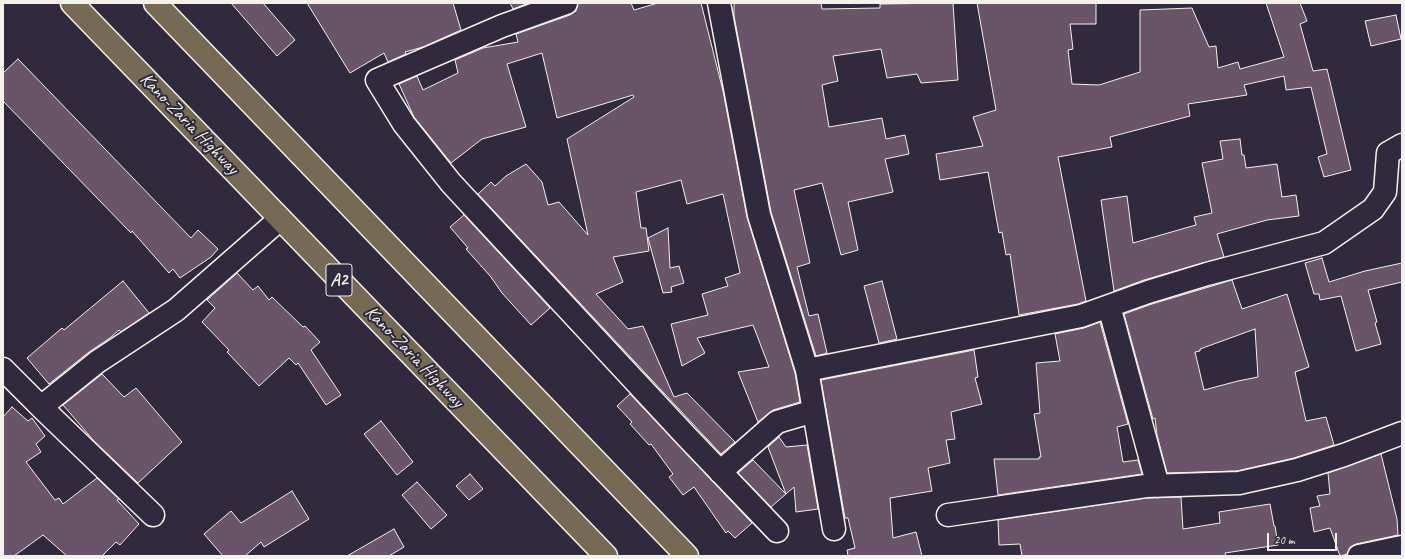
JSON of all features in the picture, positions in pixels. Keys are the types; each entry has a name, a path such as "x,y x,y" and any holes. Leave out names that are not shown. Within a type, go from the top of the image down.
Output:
{"highway":[{"name":"Kano-Zaria Highway","path":"72,3 606,556"},
{"path":"155,3 687,556"}],"street":[{"path":"566,3 502,26 376,80 404,124 451,183 720,472 777,531"},
{"path":"719,3 720,16 759,215 807,370 834,529"},
{"path":"807,370 1081,316 1148,292 1207,274 1324,243 1373,209 1385,192 1388,153 1402,145"},
{"path":"41,407 96,362 176,310 280,219"},
{"path":"1109,306 1158,486"},
{"path":"3,369 153,515"},
{"path":"720,472 777,422 814,411"},
{"path":"948,515 1146,486 1239,483 1296,470 1344,455 1402,433"},
{"path":"1359,556 1402,547"}],"building":[{"path":"231,3 263,3 295,40 277,56"},
{"path":"307,3 453,3 461,30 423,47 405,52 406,54 388,62 384,53 350,73"},
{"path":"510,3 529,3 513,9"},
{"path":"578,3 631,3 634,10 658,3 701,3 723,91 747,217 795,373 800,402 773,410 758,422 738,372 769,367 753,325 697,338 705,353 682,366 671,324 708,315 702,294 728,286 725,278 740,273 723,194 687,204 681,180 636,192 641,228 646,228 649,251 613,257 623,282 596,294 628,329 643,326 674,397 687,393 735,442 721,454 478,194 491,182 495,186 506,176 526,164 542,182 548,205 559,202 588,235 567,139 634,97 633,95 557,118 542,53 507,64 526,127 482,139 451,163 414,117 399,84 417,76 423,90 458,73 455,60 483,48 518,42 516,34 570,15 576,11"},
{"path":"734,3 821,3 822,9 880,8 880,4 953,3 958,80 921,83 917,74 887,78 881,49 833,56 838,81 822,85 829,127 882,118 886,139 905,135 909,154 885,159 893,192 848,202 858,250 841,255 822,183 794,190 810,263 797,267 809,316 818,314 827,353 816,356 771,212 734,16"},
{"path":"977,3 1096,3 1096,24 1070,24 1073,49 1068,50 1072,84 1099,85 1140,72 1140,10 1192,8 1209,47 1216,46 1218,68 1238,62 1240,69 1284,57 1266,3 1300,3 1307,21 1300,24 1313,71 1327,69 1351,170 1324,177 1318,157 1327,154 1311,87 1286,90 1284,76 1244,85 1247,95 1188,104 1190,116 1110,137 1112,147 1058,157 1086,301 1078,304 1019,315 1010,254 1006,255 1002,232 999,233 988,172 940,180 936,154 983,146 973,117 996,110"},
{"path":"1396,15 1401,39 1371,46 1365,21"},
{"path":"18,59 191,238 198,230 218,249 211,257 180,278 173,269 169,273 132,231 131,233 3,101 3,73"},
{"path":"1240,139 1242,155 1244,155 1246,168 1277,164 1282,197 1296,195 1299,216 1267,220 1217,234 1224,257 1144,280 1114,291 1101,200 1127,196 1133,243 1196,225 1194,217 1212,213 1202,163 1223,159 1220,141"},
{"path":"464,215 550,308 531,325 502,293 491,277 466,249 468,248 450,227"},
{"path":"668,228 670,268 679,266 684,283 671,287 672,292 663,293 648,238"},
{"path":"1322,258 1329,282 1365,271 1402,263 1402,282 1368,290 1377,322 1375,323 1381,344 1356,351 1341,296 1320,300 1319,294 1314,294 1305,263"},
{"path":"237,273 253,290 258,286 269,300 272,297 303,327 305,326 320,342 311,350 341,395 326,405 298,363 296,365 289,358 259,386 227,352 229,350 202,322 215,308 207,300"},
{"path":"1232,280 1242,309 1287,294 1309,367 1295,372 1306,421 1326,417 1334,445 1294,458 1237,471 1167,473 1157,435 1155,418 1153,419 1124,314","holes":["1255,329 1258,377 1204,390 1195,352"]},
{"path":"123,281 149,313 121,332 119,330 49,384 27,358 62,328 64,330"},
{"path":"882,281 897,339 879,343 864,286"},
{"path":"1100,322 1128,424 1117,427 1123,462 1138,460 1142,474 998,495 994,459 1039,459 1039,457 1041,457 1034,414 1040,413 1036,363 1060,361 1055,334 1084,328"},
{"path":"974,350 978,377 975,378 982,404 951,412 955,439 946,440 950,463 928,468 932,491 890,498 893,538 916,532 922,556 848,556 847,550 855,548 848,518 845,518 821,380"},
{"path":"102,374 124,397 136,388 182,442 138,483 94,441 63,405"},
{"path":"630,394 752,523 735,538 728,531 726,533 694,487 683,495 669,477 673,474 651,444 649,445 630,424 632,422 617,406"},
{"path":"12,407 28,421 32,418 45,436 36,444 41,452 26,462 55,500 59,498 63,504 97,478 119,499 117,500 139,524 120,545 116,542 102,556 67,556 43,535 14,556 3,556 3,417"},
{"path":"381,421 413,462 397,475 364,434"},
{"path":"779,437 786,447 807,445 818,509 796,512 794,487 786,494 768,447"},
{"path":"1381,454 1397,519 1398,535 1356,544 1350,547 1347,554 1340,556 1330,528 1314,532 1310,508 1320,506 1317,496 1330,494 1328,473"},
{"path":"753,460 786,494 771,507 738,473"},
{"path":"470,474 483,489 469,500 456,486"},
{"path":"417,482 447,515 431,529 402,495"},
{"path":"292,491 309,519 264,547 261,542 245,556 223,556 204,534 231,511 241,523"},
{"path":"1181,497 1183,529 1220,523 1219,512 1270,504 1278,545 1225,553 1226,556 1022,556 1020,544 999,545 998,520 1147,498"},
{"path":"394,529 404,547 389,556 347,556"}]}
